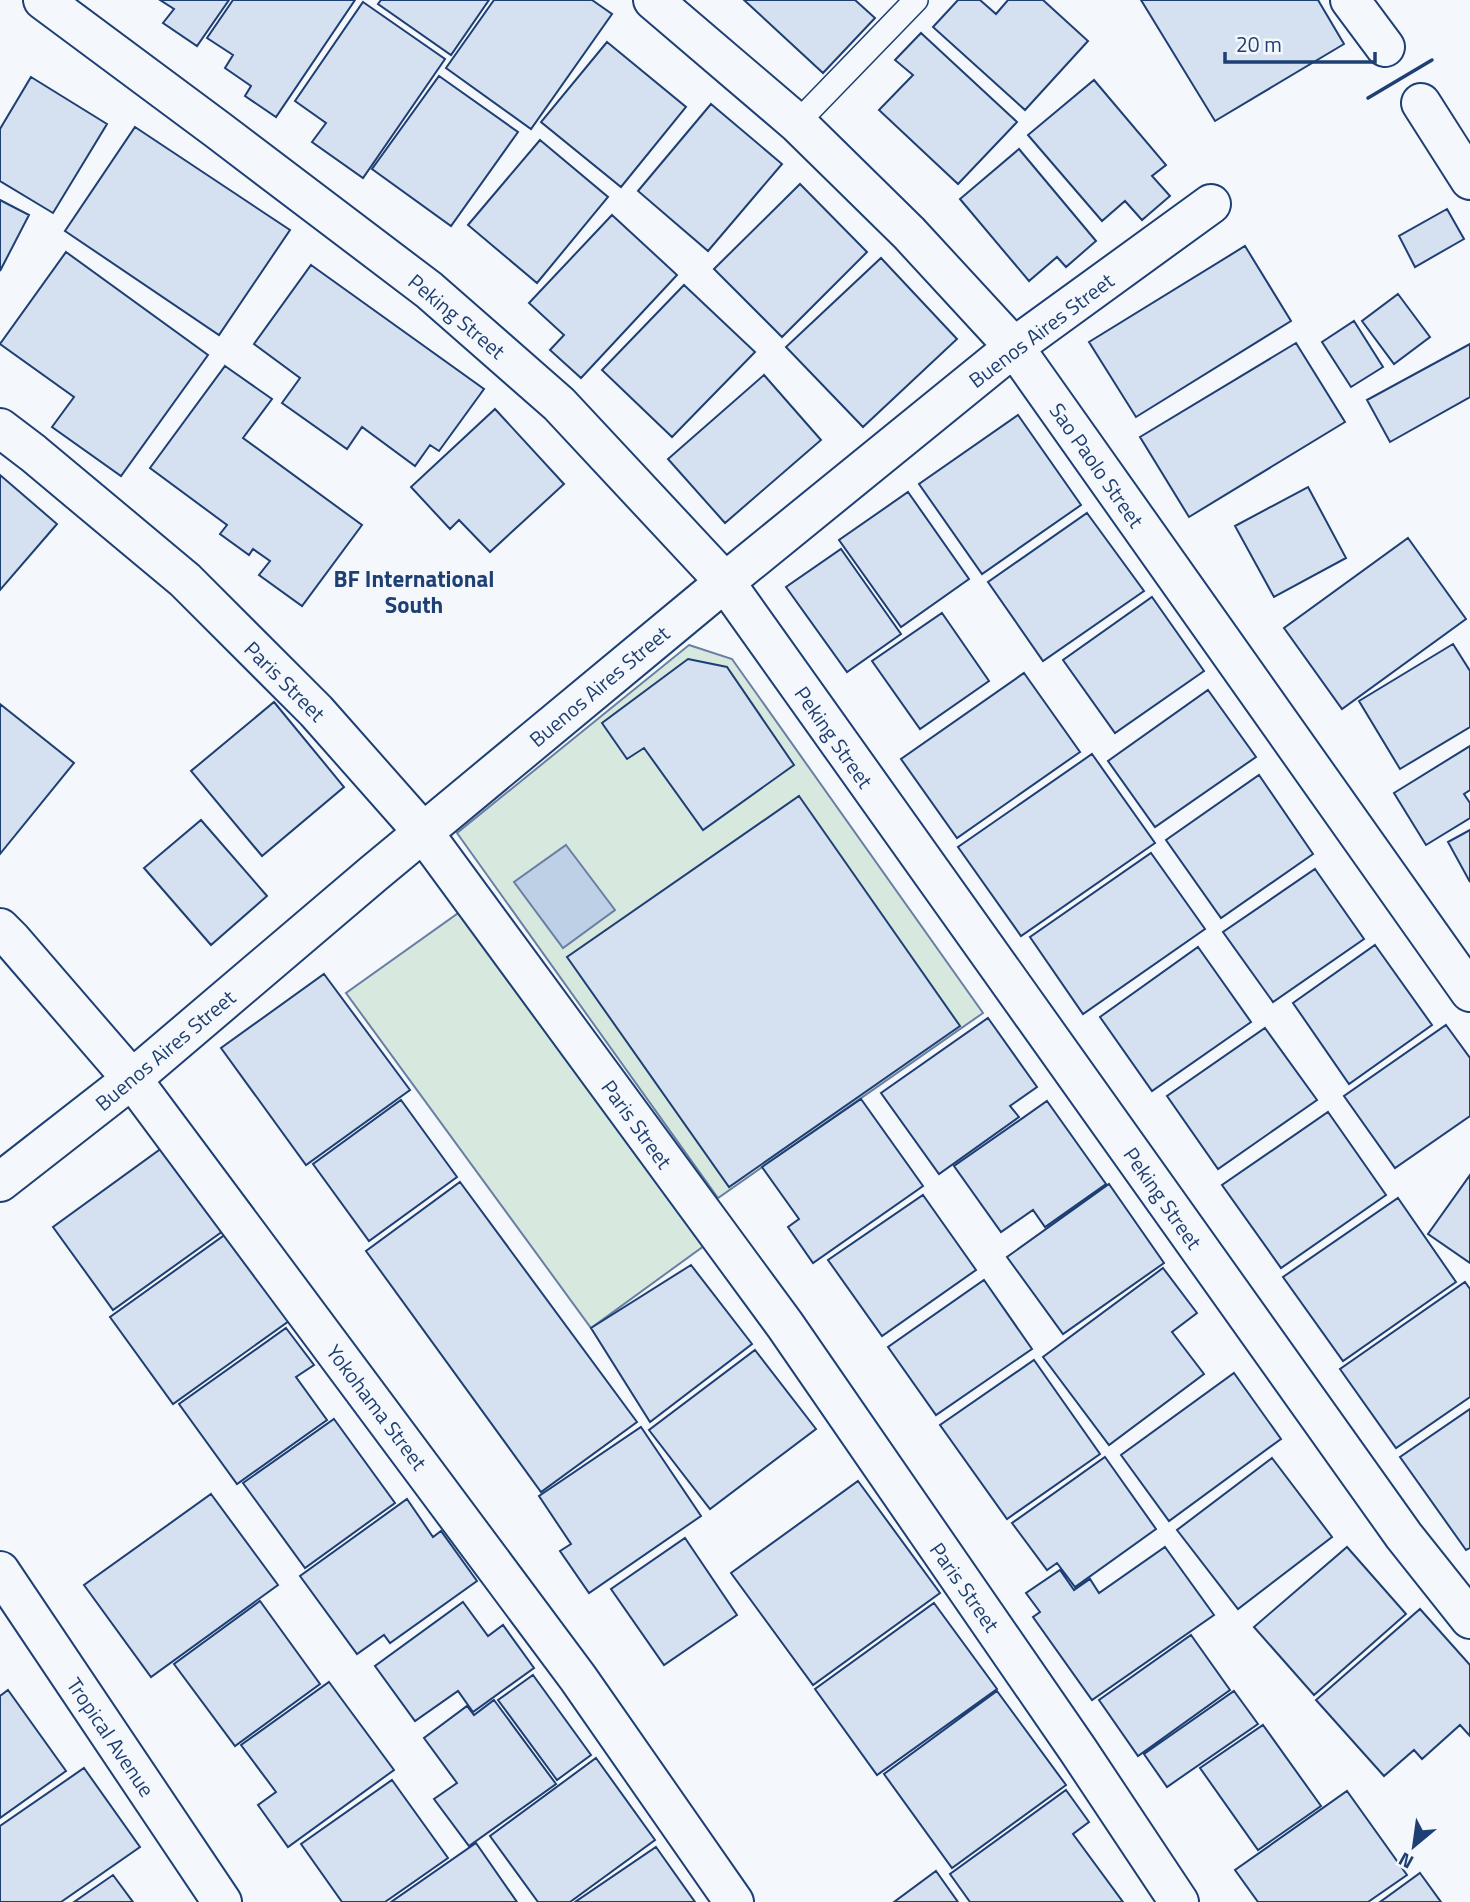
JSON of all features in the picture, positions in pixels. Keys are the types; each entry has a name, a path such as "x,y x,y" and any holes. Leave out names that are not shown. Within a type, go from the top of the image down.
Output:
{"street":[{"name":"Peking Street","path":"43,0 429,290 559,404 724,582 1404,1536 1470,1619"},
{"name":"Sao Paolo Street","path":"653,0 797,123 909,233 1014,346 1470,992"},
{"path":"1350,0 1385,47"},
{"path":"1421,103 1470,180"},
{"name":"Buenos Aires Street","path":"0,1182 132,1079 724,582 1014,346 1211,204"},
{"name":"Paris Street","path":"0,428 185,580 316,711 424,832 785,1325 1180,1902"},
{"name":"Yokohama Street","path":"0,928 132,1079 578,1678 734,1902"},
{"name":"Tropical Avenue","path":"0,1571 222,1902"}],"lane":[{"path":"797,123 916,0"}],"shaded area":[{"path":"689,645 732,659 983,1013 718,1198 457,833"},
{"path":"464,909 708,1243 591,1328 346,993"}],"water":[{"path":"566,845 615,910 563,948 514,882"}],"building":[{"path":"160,0 229,0 197,46 163,23 174,9"},
{"path":"233,0 355,0 276,117 245,96 251,86 225,68 233,55 207,38"},
{"path":"381,0 489,0 451,55 378,4"},
{"path":"494,0 592,0 612,14 531,129 446,68"},
{"path":"744,0 855,0 875,18 823,73"},
{"path":"958,0 980,0 996,14 1008,0 1043,0 1088,41 1025,110 933,27"},
{"path":"1141,0 1318,0 1344,44 1215,121"},
{"path":"363,2 445,59 363,178 312,142 326,123 295,101"},
{"path":"921,33 1017,122 958,184 879,110 913,75 895,60"},
{"path":"607,42 686,107 621,187 541,122"},
{"path":"439,76 518,132 451,226 372,169"},
{"path":"31,77 107,124 53,213 0,181 0,129"},
{"path":"1094,80 1166,165 1152,176 1170,196 1142,220 1125,201 1102,221 1028,135"},
{"path":"711,104 782,164 708,251 638,191"},
{"path":"135,127 290,230 219,335 65,231"},
{"path":"540,140 608,197 537,283 468,225"},
{"path":"1019,149 1096,241 1066,267 1057,257 1029,281 960,199"},
{"path":"800,184 867,252 782,337 714,269"},
{"path":"0,200 29,215 0,271"},
{"path":"1447,209 1464,239 1415,267 1399,236"},
{"path":"612,215 677,275 581,378 550,350 564,335 529,303"},
{"path":"1245,246 1291,321 1136,417 1089,342"},
{"path":"66,252 208,355 121,476 52,427 74,397 0,344"},
{"path":"881,258 957,339 863,427 786,347"},
{"path":"311,265 484,389 439,451 430,445 415,466 362,427 347,449 282,403 300,378 254,344"},
{"path":"684,285 755,352 672,437 602,370"},
{"path":"1398,294 1430,337 1394,364 1362,321"},
{"path":"1354,321 1383,367 1351,387 1322,342"},
{"path":"1296,343 1345,422 1189,517 1140,437"},
{"path":"1470,344 1470,397 1390,442 1367,400"},
{"path":"225,366 272,399 243,438 362,525 302,606 259,575 270,561 253,549 249,555 220,534 227,525 150,468"},
{"path":"764,375 821,440 725,523 668,459"},
{"path":"495,409 564,484 490,552 459,520 450,529 411,487"},
{"path":"1018,415 1081,505 982,574 919,484"},
{"path":"0,475 57,524 0,590"},
{"path":"1308,487 1346,558 1274,597 1235,526"},
{"path":"908,492 969,579 901,627 839,540"},
{"path":"1087,513 1144,591 1043,661 988,582"},
{"path":"1408,538 1466,619 1342,709 1284,628"},
{"path":"841,549 901,634 847,672 786,587"},
{"path":"1152,597 1204,671 1115,733 1063,660"},
{"path":"942,613 989,681 920,729 872,661"},
{"path":"1453,644 1470,671 1470,727 1400,769 1359,701"},
{"path":"688,659 727,667 794,765 703,830 644,748 627,759 602,723"},
{"path":"1024,673 1080,752 957,838 901,759"},
{"path":"1208,690 1256,757 1155,827 1108,761"},
{"path":"274,702 344,787 262,856 191,771"},
{"path":"0,704 74,763 0,854"},
{"path":"1470,746 1470,790 1464,794 1470,803 1470,818 1426,845 1394,793"},
{"path":"1092,754 1155,843 1021,936 958,847"},
{"path":"1259,775 1313,854 1221,918 1166,840"},
{"path":"799,796 960,1026 729,1187 567,957"},
{"path":"201,820 267,896 211,945 144,868"},
{"path":"1470,830 1470,882 1448,842"},
{"path":"1151,853 1205,929 1083,1014 1030,937"},
{"path":"1315,869 1364,939 1273,1002 1223,932"},
{"path":"1375,945 1432,1025 1349,1084 1293,1003"},
{"path":"1198,947 1251,1022 1152,1091 1100,1017"},
{"path":"324,974 410,1090 306,1165 221,1048"},
{"path":"988,1018 1037,1087 1010,1106 1019,1117 939,1174 881,1093"},
{"path":"1446,1025 1470,1058 1470,1116 1395,1168 1344,1096"},
{"path":"1265,1028 1317,1100 1218,1169 1167,1096"},
{"path":"861,1099 923,1186 813,1263 788,1227 799,1219 762,1167"},
{"path":"401,1100 457,1177 369,1241 313,1164"},
{"path":"1047,1101 1106,1184 1045,1227 1033,1210 1001,1232 954,1166"},
{"path":"1328,1112 1386,1195 1281,1268 1222,1185"},
{"path":"162,1148 223,1231 113,1310 53,1227"},
{"path":"1470,1175 1470,1263 1428,1234"},
{"path":"460,1182 637,1422 541,1492 366,1251"},
{"path":"1109,1184 1164,1263 1063,1334 1007,1257"},
{"path":"923,1195 976,1270 882,1336 828,1260"},
{"path":"1398,1198 1456,1282 1343,1361 1283,1277"},
{"path":"226,1234 289,1321 173,1404 110,1317"},
{"path":"691,1265 752,1344 650,1422 591,1328"},
{"path":"1163,1268 1197,1313 1172,1332 1204,1374 1109,1445 1043,1357"},
{"path":"984,1280 1032,1349 936,1415 888,1347"},
{"path":"1465,1282 1470,1289 1470,1397 1396,1448 1340,1369"},
{"path":"286,1328 314,1365 296,1377 327,1420 237,1484 179,1404"},
{"path":"755,1350 816,1429 710,1509 649,1430"},
{"path":"1034,1360 1100,1454 1007,1519 940,1425"},
{"path":"1234,1373 1281,1439 1169,1521 1121,1455"},
{"path":"1470,1409 1470,1548 1466,1550 1400,1457"},
{"path":"334,1419 395,1503 305,1568 243,1483"},
{"path":"641,1427 701,1516 589,1593 560,1551 571,1544 539,1496"},
{"path":"1105,1457 1156,1529 1075,1587 1057,1563 1047,1570 1012,1523"},
{"path":"1272,1458 1332,1537 1238,1609 1177,1530"},
{"path":"858,1481 940,1593 813,1685 731,1573"},
{"path":"211,1494 278,1585 151,1677 84,1585"},
{"path":"407,1499 433,1537 441,1531 477,1581 390,1643 384,1635 357,1654 300,1576"},
{"path":"685,1538 737,1615 664,1665 611,1589"},
{"path":"1165,1547 1214,1615 1092,1700 1033,1617 1040,1612 1026,1593 1060,1570 1074,1590 1090,1579 1099,1593"},
{"path":"1347,1547 1406,1614 1314,1695 1254,1627"},
{"path":"260,1601 320,1684 235,1746 174,1664"},
{"path":"463,1602 488,1636 503,1625 534,1668 473,1712 458,1691 415,1721 375,1666"},
{"path":"934,1603 997,1689 877,1775 815,1689"},
{"path":"1420,1609 1470,1665 1470,1736 1460,1725 1422,1759 1414,1750 1384,1776 1316,1700"},
{"path":"1191,1635 1230,1690 1138,1756 1099,1700"},
{"path":"533,1675 591,1755 557,1780 498,1700"},
{"path":"329,1682 394,1770 288,1847 258,1805 276,1792 241,1745"},
{"path":"8,1690 66,1771 0,1818 0,1696"},
{"path":"997,1691 1066,1785 952,1868 884,1774"},
{"path":"1234,1691 1258,1724 1167,1787 1144,1754"},
{"path":"494,1700 556,1784 469,1846 434,1799 457,1783 424,1738 467,1706 474,1715"},
{"path":"1263,1725 1321,1806 1258,1850 1200,1768"},
{"path":"596,1758 655,1840 570,1902 538,1902 490,1836"},
{"path":"84,1768 140,1847 61,1902 0,1902 0,1826"},
{"path":"392,1780 448,1858 385,1902 342,1902 301,1844"},
{"path":"1066,1790 1089,1822 1073,1834 1123,1902 970,1902 950,1874"},
{"path":"1347,1791 1407,1875 1368,1902 1258,1902 1235,1870"},
{"path":"476,1843 517,1902 391,1902"},
{"path":"656,1847 695,1902 575,1902"},
{"path":"936,1871 958,1902 894,1902"},
{"path":"1420,1873 1441,1902 1380,1902"},
{"path":"113,1875 133,1902 74,1902"}],"wall":[{"path":"1368,98 1432,60"}],"district":[{"name":"BF International South","path":"414,591"}]}
